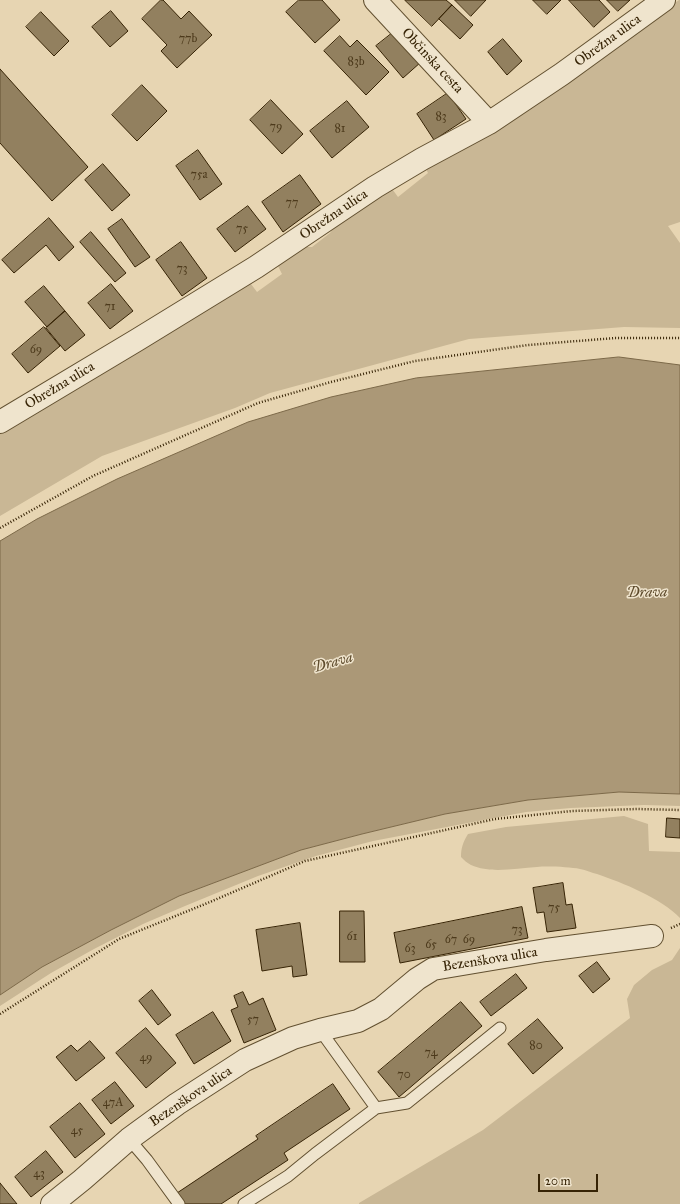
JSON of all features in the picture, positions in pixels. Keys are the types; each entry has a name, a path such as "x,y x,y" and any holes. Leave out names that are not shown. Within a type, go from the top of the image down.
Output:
{"street":[{"name":"Občinska cesta","path":"375,0 488,123"},
{"name":"Obrežna ulica","path":"0,422 256,267 376,187 422,159 488,123 562,74 664,0"},
{"name":"Bezenškova ulica","path":"52,1204 130,1139 177,1104 245,1060 293,1038 320,1030 358,1022 381,1009 417,979 433,969 546,950 652,936"}],"lane":[{"path":"244,1204 288,1176 376,1108 407,1103 500,1028"},
{"path":"320,1030 376,1108"},
{"path":"130,1139 179,1204"}],"path":[{"path":"0,528 93,476 258,403 331,382 415,361 528,345 615,338 680,338"},
{"path":"0,1014 119,939 210,902 304,861 495,820 572,811 637,809 680,810"}],"shaded area":[{"path":"679,0 680,222 668,226 680,243 680,328 624,327 469,339 270,393 235,408 102,456 0,516 0,429 248,280 257,292 282,274 275,260 295,247 312,247 330,233 344,214 390,186 398,197 428,173 424,165 538,101"},
{"path":"619,792 680,794 680,806 644,805 571,808 526,812 373,841 316,856 258,876 143,924 51,973 0,1006 0,995 42,967 111,930 179,896 301,850 445,814 528,800"},
{"path":"624,816 648,824 649,851 680,852 680,918 663,904 641,892 584,870 547,867 495,870 479,868 471,865 461,857 461,851 468,834 506,827"},
{"path":"680,948 680,1204 359,1204 483,1130 630,1018 627,999 634,985 652,970 672,960"}],"water":[{"name":"Drava","path":"619,357 680,365 680,794 619,792 528,800 445,814 301,850 179,896 42,967 0,995 0,541 37,519 117,479 248,422 331,397 416,378"}],"building":[{"path":"161,0 163,0 181,19 189,11 212,35 177,68 161,51 167,45 142,19"},
{"path":"299,0 322,0 340,20 315,43 286,12"},
{"path":"405,0 446,0 452,5 432,26"},
{"path":"455,0 486,0 471,16"},
{"path":"533,0 561,0 547,14"},
{"path":"569,0 599,0 610,12 594,27"},
{"path":"607,0 630,0 618,11"},
{"path":"452,5 473,25 460,39 439,19"},
{"path":"111,11 128,31 110,47 92,27"},
{"path":"41,12 69,41 54,56 26,27"},
{"path":"395,31 421,62 403,78 376,46"},
{"path":"340,36 350,47 357,40 389,72 366,95 324,51"},
{"path":"503,39 522,61 507,75 488,52"},
{"path":"0,69 88,167 52,201 0,143"},
{"path":"142,85 167,111 137,141 112,115"},
{"path":"448,93 466,119 434,140 417,114"},
{"path":"271,100 303,134 282,154 250,120"},
{"path":"347,101 369,127 332,158 310,131"},
{"path":"198,150 222,184 200,200 176,166"},
{"path":"103,164 130,195 112,211 85,180"},
{"path":"300,175 321,204 283,232 262,202"},
{"path":"248,206 266,229 235,252 217,229"},
{"path":"49,218 74,247 59,261 46,245 14,273 2,260"},
{"path":"122,219 150,257 135,267 108,229"},
{"path":"91,232 126,273 115,282 80,242"},
{"path":"181,242 207,278 182,296 156,260"},
{"path":"111,284 133,311 110,329 88,303"},
{"path":"44,286 65,311 47,327 25,302"},
{"path":"65,311 85,335 65,351 46,328"},
{"path":"44,327 60,346 28,373 12,354"},
{"path":"667,818 680,819 680,838 666,837"},
{"path":"563,883 566,905 572,904 576,928 547,932 544,912 537,913 533,888"},
{"path":"522,907 528,938 400,963 394,933"},
{"path":"340,911 364,911 365,962 340,962"},
{"path":"300,923 307,975 293,977 292,966 262,971 256,930"},
{"path":"597,962 610,979 593,993 579,976"},
{"path":"516,974 527,988 491,1016 480,1002"},
{"path":"152,990 171,1015 158,1025 139,1001"},
{"path":"243,992 249,1005 263,998 276,1030 244,1043 231,1010 238,1007 234,996"},
{"path":"461,1002 482,1026 399,1097 378,1072"},
{"path":"213,1012 231,1041 194,1064 176,1035"},
{"path":"538,1019 563,1048 533,1074 508,1044"},
{"path":"146,1028 176,1063 146,1088 116,1053"},
{"path":"90,1041 105,1058 76,1081 56,1057 71,1045 77,1051"},
{"path":"115,1082 134,1106 111,1124 92,1100"},
{"path":"333,1084 350,1109 284,1153 288,1160 221,1204 180,1204 174,1195 258,1139 256,1136"},
{"path":"80,1103 105,1134 75,1158 50,1127"},
{"path":"46,1151 63,1172 31,1197 15,1177"},
{"path":"0,1183 17,1204 0,1204"}]}
